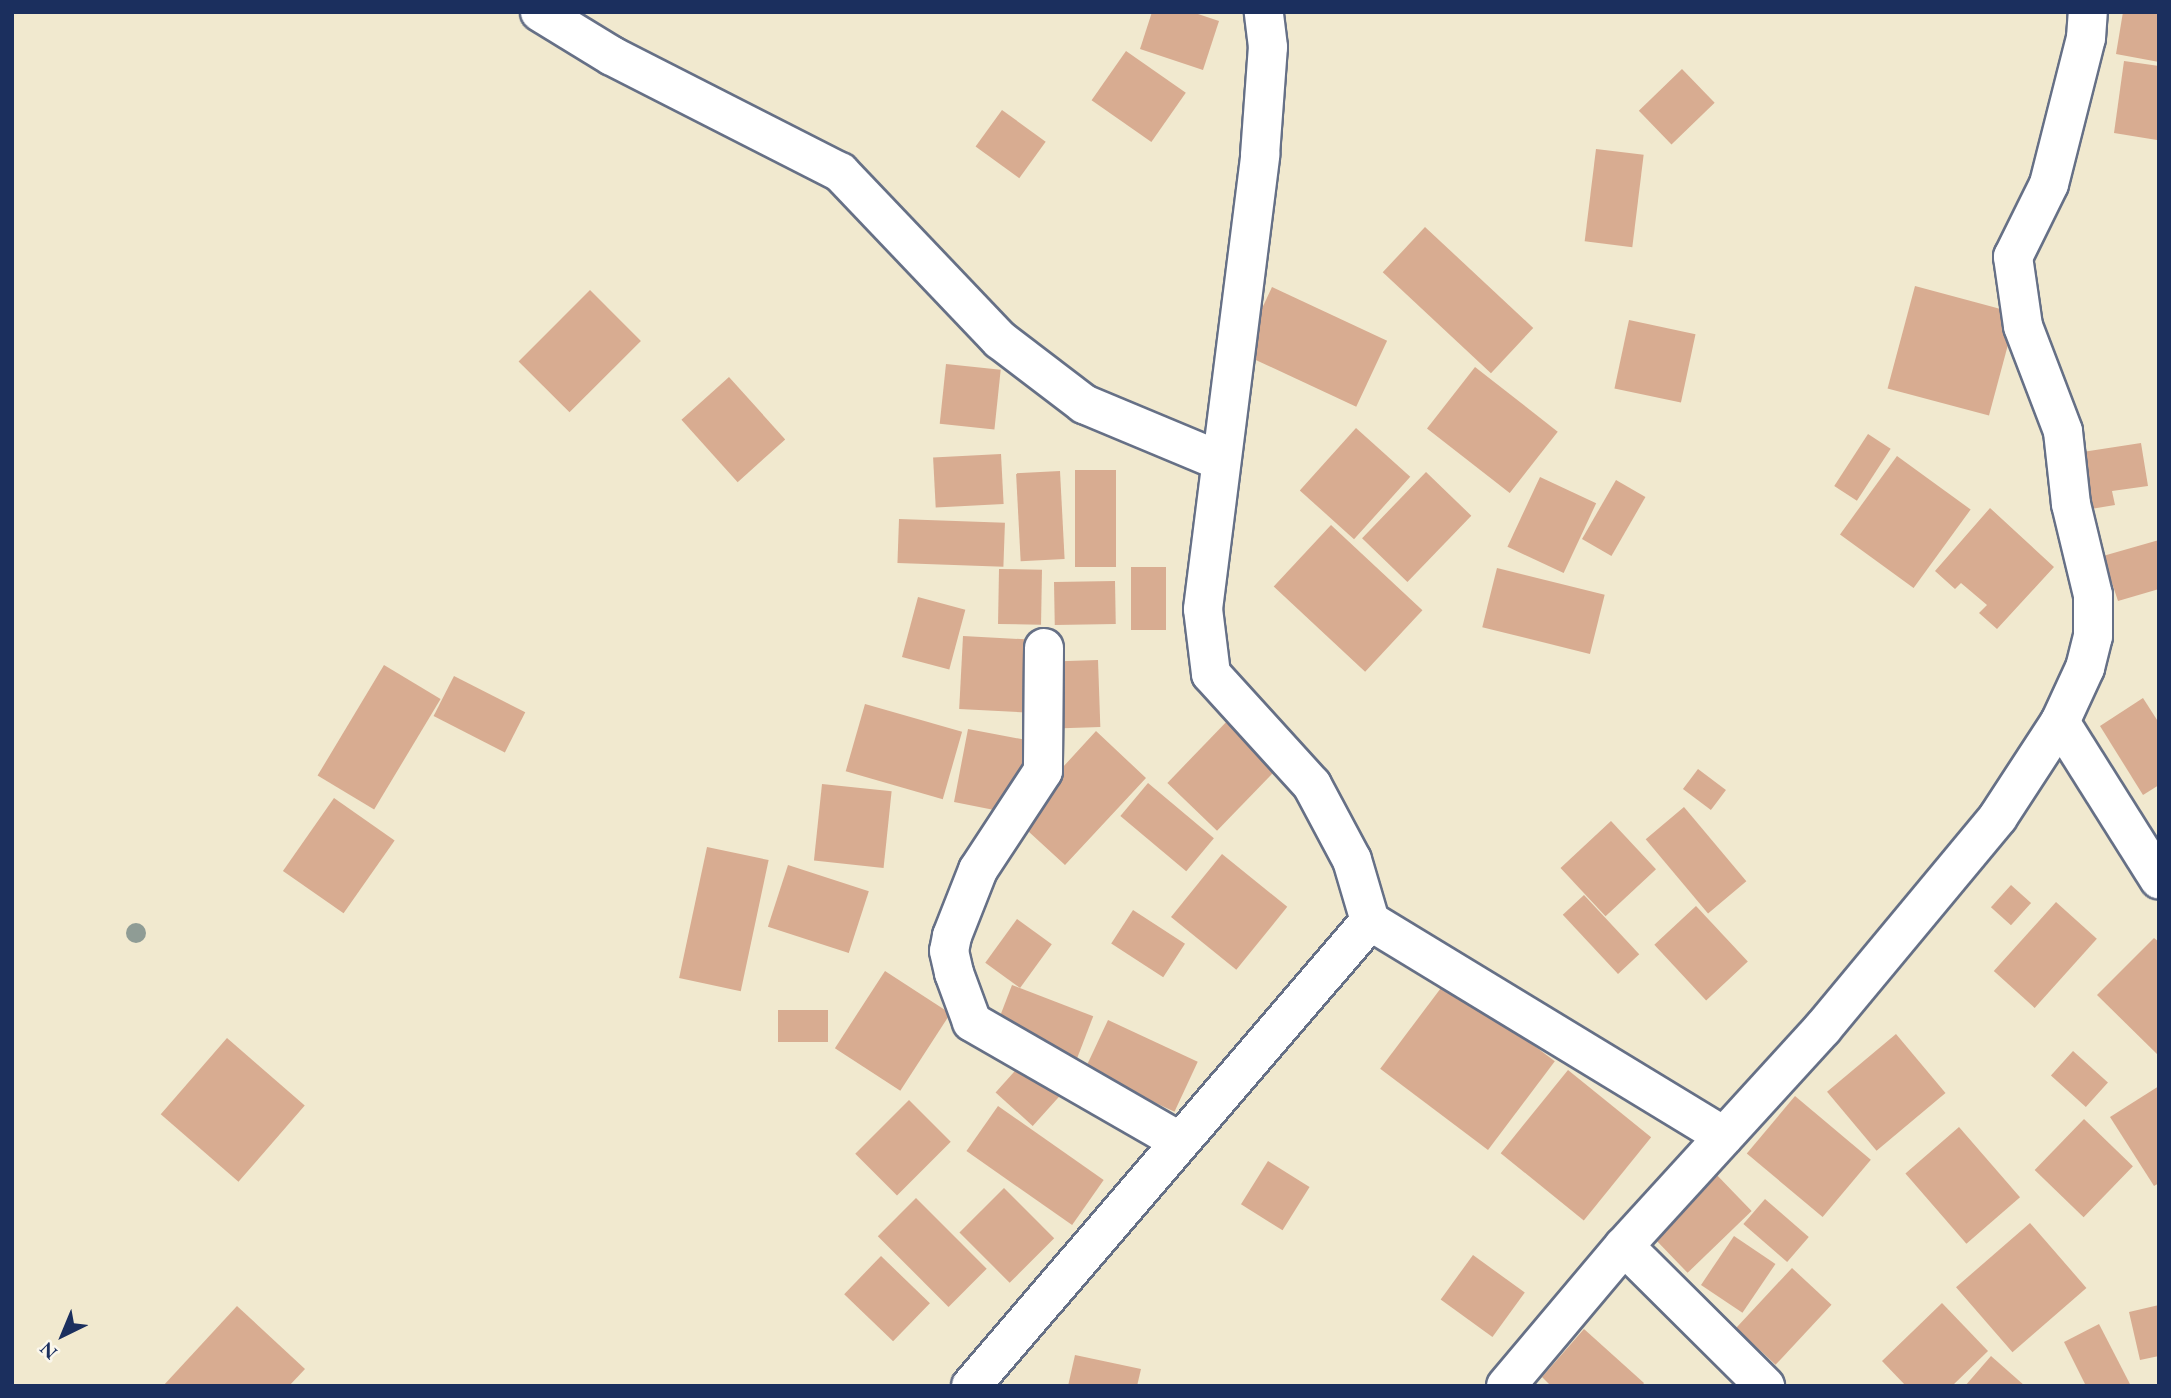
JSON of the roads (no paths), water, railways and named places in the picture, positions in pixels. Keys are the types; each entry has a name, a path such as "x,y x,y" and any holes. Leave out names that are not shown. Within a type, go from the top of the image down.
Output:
{"street":[{"path":"540,12 612,56 839,172 1000,340 1084,404 1220,461"},
{"path":"1264,12 1268,47 1260,155 1203,609 1211,674 1312,785 1352,860 1370,921 1724,1136"},
{"path":"1506,1386 1624,1246 1823,1028 1998,817 2060,722 2085,668 2093,636 2093,595 2071,504 2063,431 2023,326 2013,257 2049,184 2086,38 2088,12"},
{"path":"1044,648 1043,771 978,870 951,936 949,951 954,973 972,1023 1179,1141"},
{"path":"2060,722 2159,879"},
{"path":"971,1386 1370,921"},
{"path":"1624,1246 1765,1386"}]}
